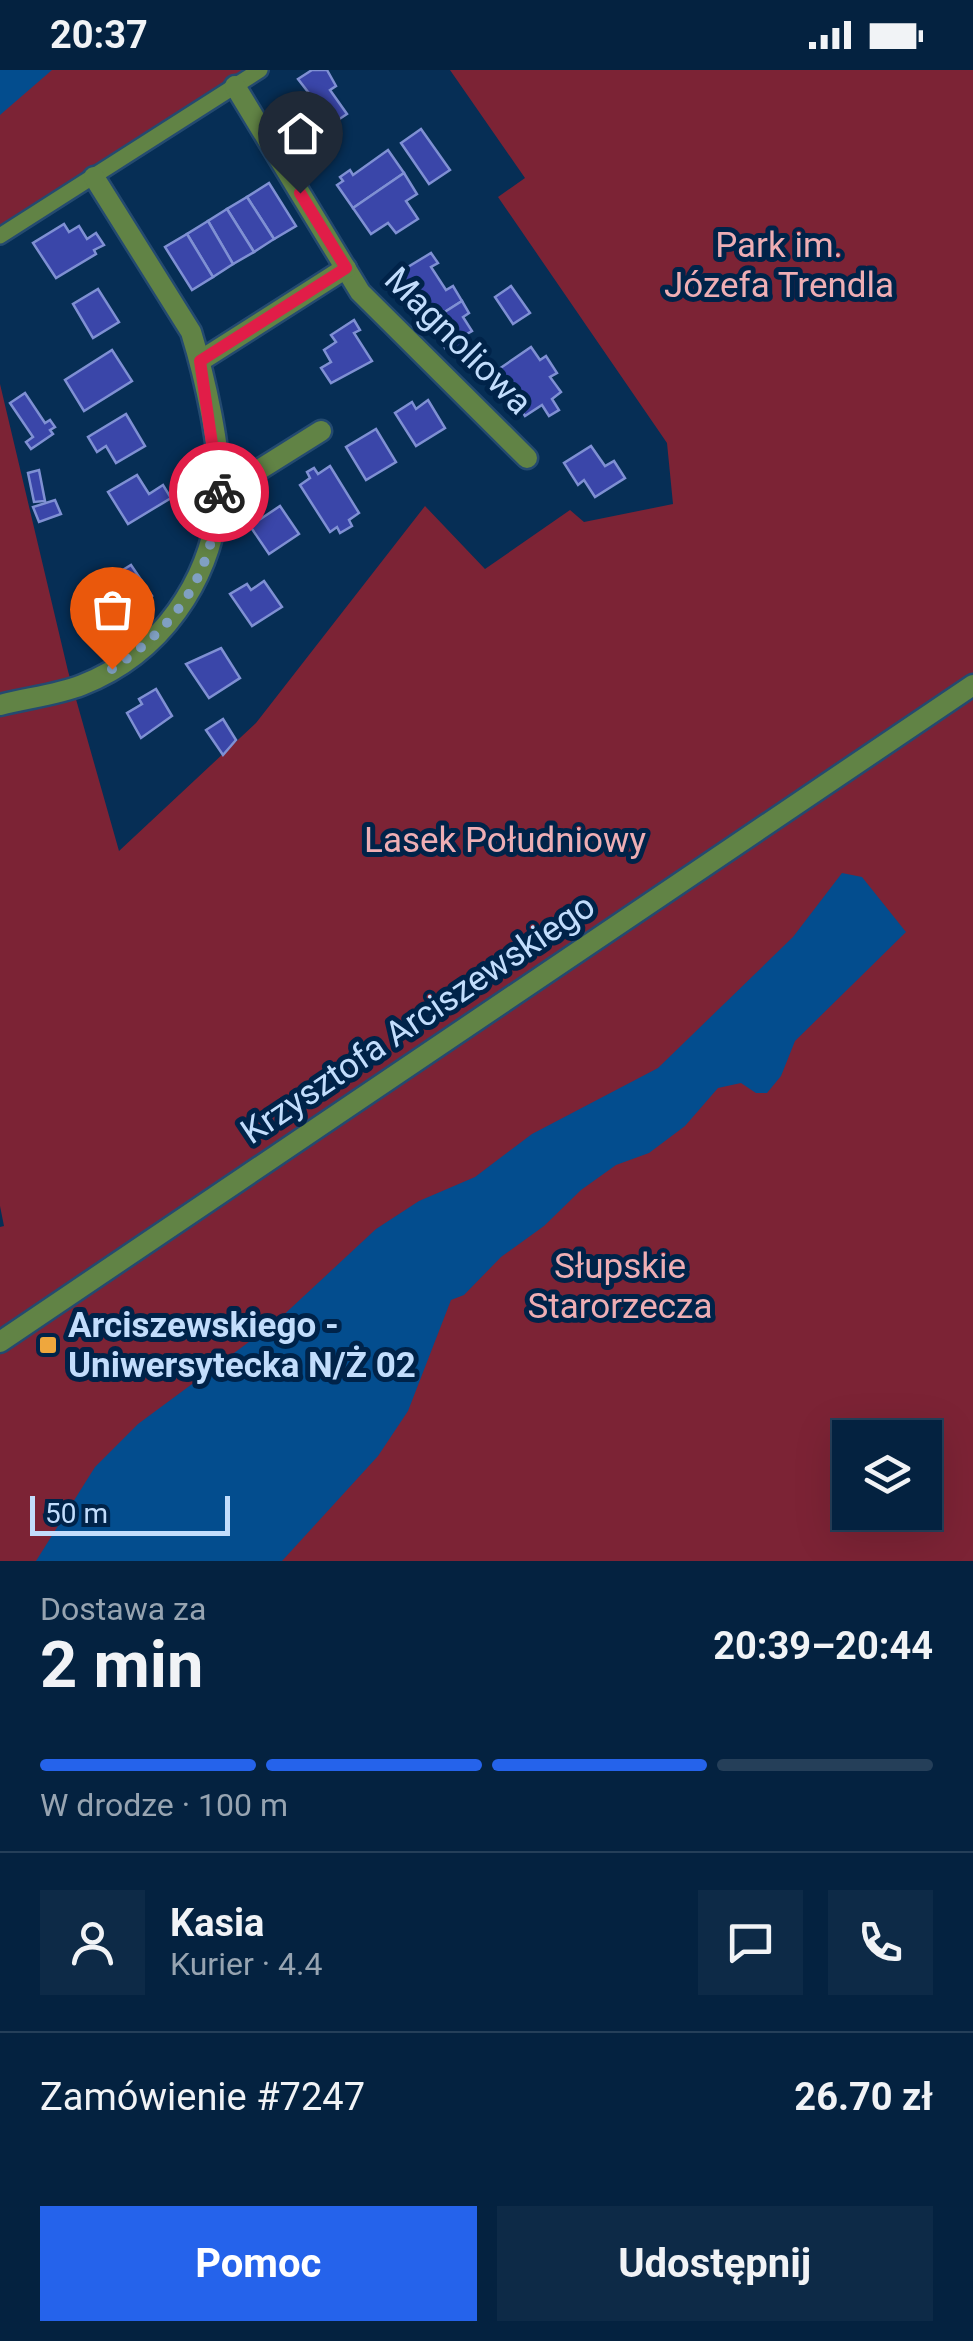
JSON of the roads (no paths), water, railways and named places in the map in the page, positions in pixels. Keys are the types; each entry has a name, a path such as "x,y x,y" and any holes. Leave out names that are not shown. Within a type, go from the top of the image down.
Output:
{"street":[{"name":"Magnoliowa","path":"235,86 374,309 528,458"},
{"path":"0,704 82,686 138,651 171,622 203,567 220,495 200,361 175,303 94,177"},
{"name":"Magnoliowa","path":"200,361 346,268"},
{"path":"220,495 321,432"},
{"name":"Krzysztofa Arciszewskiego","path":"0,1342 973,685"}],"lane":[{"path":"0,236 260,70"}],"water":[{"path":"0,70 52,70 0,115"},
{"path":"842,873 862,877 906,932 795,1041 781,1076 767,1093 756,1093 741,1083 718,1088 685,1126 649,1153 616,1165 581,1190 544,1226 501,1257 464,1295 451,1300 408,1411 378,1456 282,1561 36,1561 95,1467 138,1424 276,1322 376,1229 419,1201 475,1177 532,1134 658,1068 793,937"}],"place":[{"name":"Arciszewskiego - Uniwersytecka N/Ż 02","path":"48,1345"}],"park label":[{"name":"Park im. Józefa Trendla","path":"779,265"},
{"name":"Lasek Południowy","path":"505,840"},
{"name":"Słupskie Starorzecza","path":"620,1286"}]}
